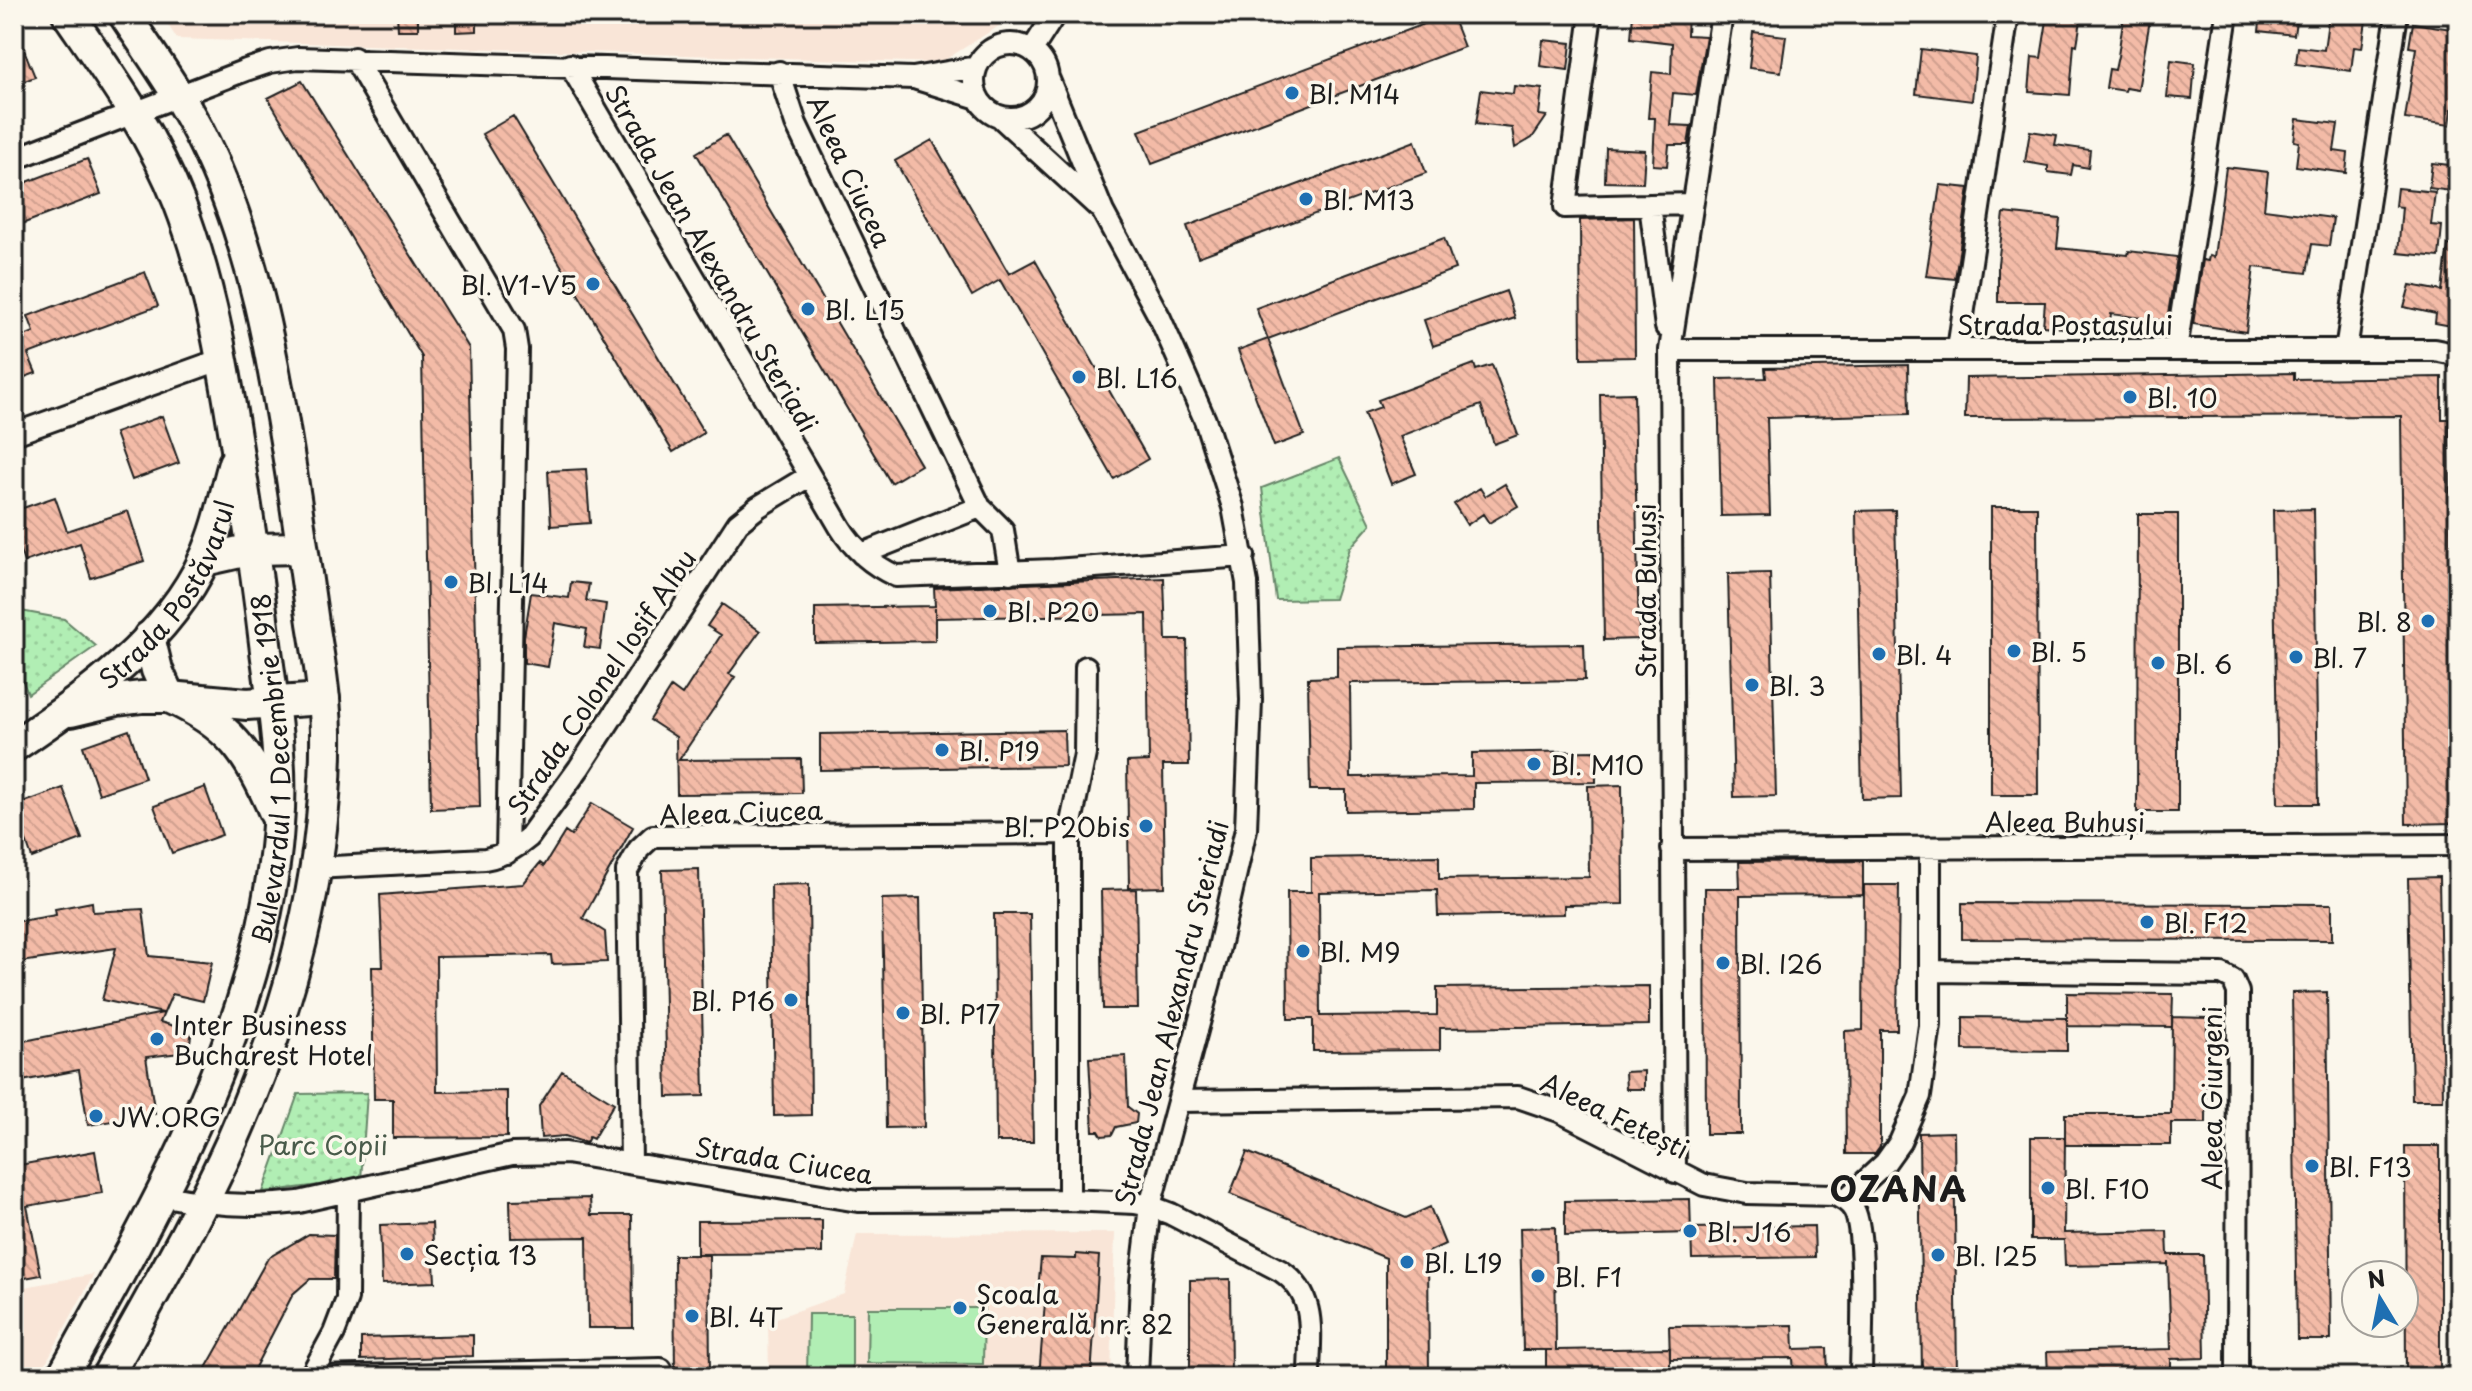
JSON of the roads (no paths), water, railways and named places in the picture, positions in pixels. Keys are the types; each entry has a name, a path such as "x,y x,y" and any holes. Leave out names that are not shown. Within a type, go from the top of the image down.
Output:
{"main road":[{"name":"Bulevardul 1 Decembrie 1918","path":"62,1377 196,1125 232,1035 262,928 279,822 274,703 253,549 222,359 202,271 180,203 164,166 135,114 68,14"},
{"name":"Bulevardul 1 Decembrie 1918","path":"107,1377 202,1203 233,1139 269,1050 302,936 315,868 324,786 324,699 302,548 257,287 206,146 179,96 124,14"},
{"name":"Strada Postăvarul","path":"14,746 99,684 149,637 179,600 204,560 237,450"},
{"path":"204,560 253,549 302,548"},
{"path":"149,637 157,670 169,697 195,709 229,733 254,770 279,822"},
{"name":"Strada Postăvarul","path":"61,714 117,700 169,697 247,704 324,699"}],"street":[{"path":"1032,50 1055,14"},
{"path":"1591,14 1565,207 1692,204"},
{"name":"Strada Buhuși","path":"1675,1172 1670,350 1722,14"},
{"path":"1958,349 2008,14"},
{"path":"2176,350 2227,14"},
{"path":"2346,350 2397,14"},
{"path":"1002,44 1018,44 1032,50 1047,68 1049,80 1042,103 1033,111 1011,118 999,116 983,106 973,78 976,67 986,53 1002,44"},
{"name":"Strada Jean Alexandru Steriadi","path":"14,159 270,62 312,57 913,78 976,67"},
{"path":"354,58 514,330 517,349 507,853"},
{"name":"Strada Jean Alexandru Steriadi","path":"570,65 809,476"},
{"name":"Aleea Ciucea","path":"779,72 796,124 980,507 1003,530 1010,573"},
{"name":"Strada Jean Alexandru Steriadi","path":"913,78 978,98"},
{"name":"Strada Jean Alexandru Steriadi","path":"1049,80 1103,212 1160,318 1205,420 1230,495 1244,556 1249,609 1251,700 1246,829 1217,956 1150,1206 1142,1268 1137,1377"},
{"name":"Strada Jean Alexandru Steriadi","path":"999,116 1103,212"},
{"path":"1650,205 1670,350"},
{"name":"Strada Poștașului","path":"1670,350 2434,350 2458,358"},
{"path":"14,434 222,359"},
{"path":"809,476 850,543 879,568 896,576 1010,573 1244,556"},
{"name":"Strada Colonel Iosif Albu","path":"315,868 485,859 507,853 529,837 579,768 738,523 809,476"},
{"path":"862,554 980,507"},
{"path":"1069,1200 1069,833 1085,754 1086,667"},
{"name":"Aleea Ciucea","path":"631,1163 627,871 639,849 653,836 1069,833"},
{"name":"Aleea Buhuși","path":"1672,849 2458,845"},
{"path":"1861,1377 1860,1232 1853,1209 1845,1200 1885,1163 1900,1142 1912,1118 1926,1066 1930,1025 1930,848"},
{"name":"Aleea Giurgeni","path":"1930,971 2222,974 2233,980 2238,992 2237,1377"},
{"name":"Aleea Fetești","path":"1178,1101 1518,1097 1559,1111 1704,1185 1731,1191 1825,1193 1845,1200"},
{"name":"Strada Ciucea","path":"160,1195 202,1203 271,1206 526,1152 566,1153 858,1201 1069,1200 1150,1206 1281,1271 1299,1286 1308,1309 1309,1377"},
{"path":"310,1377 334,1333 347,1299 348,1191"},
{"path":"316,1377 507,1375 661,1369"}],"place":[{"name":"Bl. M14","path":"1292,93"},
{"name":"Bl. M13","path":"1306,199"},
{"name":"Bl. V1-V5","path":"593,284"},
{"name":"Bl. L15","path":"808,309"},
{"name":"Bl. L16","path":"1079,377"},
{"name":"Bl. 10","path":"2130,397"},
{"name":"Bl. L14","path":"451,582"},
{"name":"Bl. P20","path":"990,611"},
{"name":"Bl. 8","path":"2428,621"},
{"name":"Bl. 5","path":"2014,651"},
{"name":"Bl. 4","path":"1879,654"},
{"name":"Bl. 7","path":"2296,657"},
{"name":"Bl. 6","path":"2158,663"},
{"name":"Bl. 3","path":"1752,685"},
{"name":"Bl. P19","path":"942,750"},
{"name":"Bl. M10","path":"1534,764"},
{"name":"Bl. P20bis","path":"1146,826"},
{"name":"Bl. F12","path":"2147,922"},
{"name":"Bl. M9","path":"1303,951"},
{"name":"Bl. I26","path":"1723,963"},
{"name":"Bl. P16","path":"791,1000"},
{"name":"Bl. P17","path":"903,1013"},
{"name":"Inter Business Bucharest Hotel","path":"157,1039"},
{"name":"JW.ORG","path":"96,1116"},
{"name":"Bl. F13","path":"2312,1166"},
{"name":"Bl. F10","path":"2048,1188"},
{"name":"Bl. J16","path":"1690,1231"},
{"name":"Secția 13","path":"407,1254"},
{"name":"Bl. I25","path":"1938,1255"},
{"name":"Bl. L19","path":"1407,1262"},
{"name":"Bl. F1","path":"1538,1276"},
{"name":"Școala Generală nr. 82","path":"960,1308"},
{"name":"Bl. 4T","path":"692,1316"}],"district":[{"name":"OZANA","path":"1899,1188"}],"park label":[{"name":"Parc Copii","path":"323,1144"}]}
